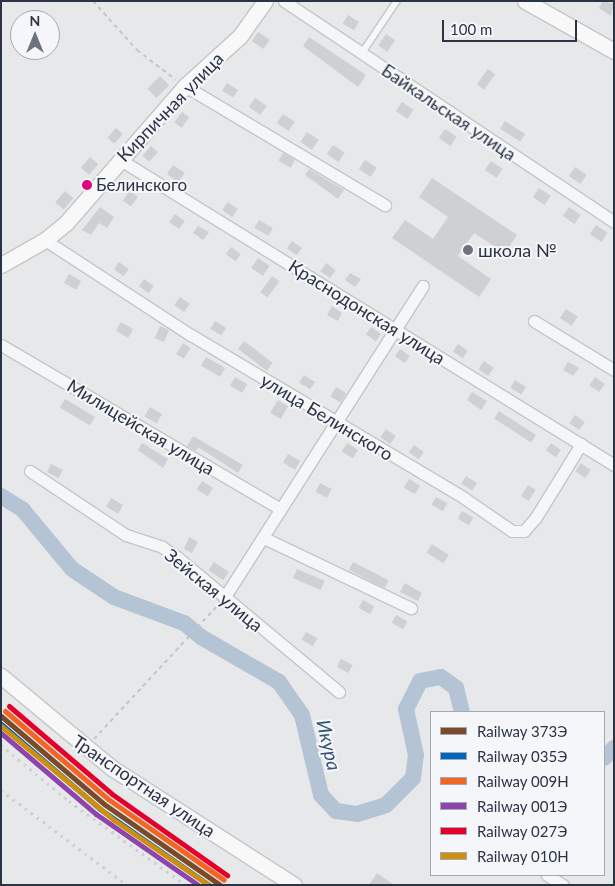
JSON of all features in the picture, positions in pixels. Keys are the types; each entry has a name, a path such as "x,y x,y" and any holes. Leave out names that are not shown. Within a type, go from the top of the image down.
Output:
{"street":[{"name":"Кирпичная улица","path":"1,265 45,240 66,222 119,159 185,86 240,36 265,1"},
{"name":"Байкальская улица","path":"284,1 614,222"},
{"path":"525,1 613,52"},
{"path":"185,86 385,205"},
{"name":"Краснодонская улица","path":"119,159 614,465"},
{"name":"улица Белинского","path":"45,240 338,424 464,498 512,531 524,531 536,517 581,444"},
{"path":"224,598 264,538 280,509 338,424 393,328 423,286"},
{"path":"534,321 614,370"},
{"name":"Милицейская улица","path":"1,344 280,509"},
{"name":"Зейская улица","path":"30,471 126,535 162,547 339,692"},
{"path":"264,538 410,608"},
{"name":"Транспортная улица","path":"1,676 86,748 294,885"},
{"path":"549,876 563,885"}],"lane":[{"path":"362,53 397,1"}],"path":[{"path":"93,1 137,50 185,86"},
{"path":"86,748 198,623 224,598"}],"building":[{"path":"603,1 614,4 611,16 599,8"},
{"path":"348,15 359,22 354,30 343,23"},
{"path":"258,32 270,40 263,49 252,41"},
{"path":"386,34 395,40 387,52 378,46"},
{"path":"309,37 366,75 358,87 303,46"},
{"path":"488,69 495,74 484,90 477,84"},
{"path":"160,76 169,85 156,98 147,89"},
{"path":"227,83 238,90 233,98 222,91"},
{"path":"255,98 267,106 260,115 249,107"},
{"path":"402,102 414,110 407,119 396,111"},
{"path":"182,112 189,117 182,128 174,123"},
{"path":"283,114 295,122 288,131 277,123"},
{"path":"505,121 525,134 520,142 500,129"},
{"path":"116,128 123,134 114,144 107,138"},
{"path":"445,129 457,137 450,146 439,138"},
{"path":"307,132 319,140 312,150 300,142"},
{"path":"333,145 345,153 338,162 327,154"},
{"path":"151,146 158,152 149,162 142,156"},
{"path":"283,153 295,160 291,168 278,161"},
{"path":"90,157 98,164 89,175 81,168"},
{"path":"365,160 377,168 370,177 359,169"},
{"path":"491,161 503,169 496,178 485,170"},
{"path":"173,165 185,173 178,182 167,174"},
{"path":"575,167 587,175 580,184 569,176"},
{"path":"309,169 344,190 338,199 305,175"},
{"path":"432,178 517,235 505,253 474,233 458,256 491,279 479,297 392,238 405,220 433,239 448,217 419,197"},
{"path":"539,188 551,196 544,205 533,197"},
{"path":"65,191 73,198 63,210 55,202"},
{"path":"130,191 138,197 131,207 123,201"},
{"path":"228,202 238,209 232,217 222,210"},
{"path":"100,207 114,217 107,228 99,223 91,235 82,230"},
{"path":"569,207 581,215 574,224 563,216"},
{"path":"175,214 185,221 179,229 169,222"},
{"path":"259,220 273,228 268,236 254,228"},
{"path":"596,225 608,233 601,242 590,234"},
{"path":"198,226 209,232 203,240 193,233"},
{"path":"292,241 302,248 297,255 287,248"},
{"path":"231,247 241,254 236,261 226,254"},
{"path":"258,258 270,266 263,276 251,268"},
{"path":"119,262 129,269 124,276 114,269"},
{"path":"326,263 336,270 330,278 320,271"},
{"path":"350,273 361,279 355,287 345,280"},
{"path":"69,274 81,281 76,290 64,283"},
{"path":"272,276 279,281 268,297 260,292"},
{"path":"144,279 154,286 149,293 139,286"},
{"path":"180,297 190,304 184,312 174,305"},
{"path":"332,306 342,313 338,321 327,315"},
{"path":"566,309 578,317 571,326 560,318"},
{"path":"215,321 226,328 221,336 210,329"},
{"path":"121,322 133,329 128,338 116,331"},
{"path":"160,326 169,330 164,342 155,338"},
{"path":"371,327 381,334 376,341 366,334"},
{"path":"244,341 273,363 267,371 238,349"},
{"path":"183,343 191,348 184,359 176,354"},
{"path":"458,344 468,351 463,358 453,351"},
{"path":"400,349 410,356 405,363 395,356"},
{"path":"206,357 225,368 220,377 201,366"},
{"path":"484,361 494,368 488,376 478,369"},
{"path":"568,362 579,368 573,376 563,370"},
{"path":"304,375 315,382 310,390 299,383"},
{"path":"235,377 247,384 242,393 230,386"},
{"path":"595,377 605,384 599,392 589,385"},
{"path":"515,380 526,387 521,395 510,388"},
{"path":"336,387 346,393 341,403 330,396"},
{"path":"472,392 487,401 481,410 467,400"},
{"path":"65,399 95,417 90,426 60,408"},
{"path":"278,400 288,406 281,419 270,413"},
{"path":"150,407 162,414 157,424 144,417"},
{"path":"499,411 536,435 531,443 494,419"},
{"path":"575,415 585,422 579,430 569,423"},
{"path":"386,429 396,436 390,444 380,437"},
{"path":"193,436 243,465 238,473 198,447 196,451 187,446"},
{"path":"142,443 168,459 163,468 138,450"},
{"path":"347,443 358,450 353,458 342,451"},
{"path":"551,443 561,450 556,457 546,450"},
{"path":"414,445 424,452 419,459 409,452"},
{"path":"288,454 300,461 295,470 283,463"},
{"path":"581,463 591,470 585,478 575,471"},
{"path":"51,464 63,470 58,478 47,472"},
{"path":"466,476 477,483 472,491 461,484"},
{"path":"409,479 420,486 415,494 404,487"},
{"path":"202,481 213,488 208,496 197,489"},
{"path":"320,483 332,489 327,498 315,492"},
{"path":"528,485 536,490 529,501 521,496"},
{"path":"436,497 447,503 443,511 432,505"},
{"path":"111,498 123,505 118,514 106,507"},
{"path":"462,511 473,517 469,525 458,519"},
{"path":"189,537 198,542 192,553 184,549"},
{"path":"432,544 449,555 443,563 427,552"},
{"path":"214,562 229,572 223,580 208,570"},
{"path":"353,562 389,580 385,588 349,570"},
{"path":"297,569 325,581 321,590 293,578"},
{"path":"405,583 422,593 418,601 400,592"},
{"path":"363,600 374,606 370,614 359,608"},
{"path":"396,615 407,621 403,629 392,623"},
{"path":"306,632 317,638 313,646 302,640"},
{"path":"341,659 353,665 348,673 337,667"},
{"path":"377,873 394,885 369,885"}],"waterway":[{"name":"Икура","path":"1,496 23,510 72,569 114,597 184,623 201,637 279,682 302,715 321,795 336,811 357,814 386,805 413,778 416,755 406,709 420,681 441,677 456,688 462,711"},
{"name":"Икура","path":"605,757 614,748"}],"railway":[{"path":"1,745 69,801 186,885"},
{"path":"1,790 127,885"}],"rail line":[{"name":"027Э","path":"9,706 112,794 227,875"},
{"name":"009Н","path":"5,711 108,799 224,880"},
{"name":"373Э","path":"1,716 104,804 220,885"},
{"name":"035Э","path":"1,724 100,809 209,885"},
{"name":"010Н","path":"1,726 114,820 209,885"},
{"name":"001Э","path":"1,733 96,814 198,885"}],"place":[{"name":"Белинского","path":"87,185"},
{"name":"школа №","path":"468,250"}]}
